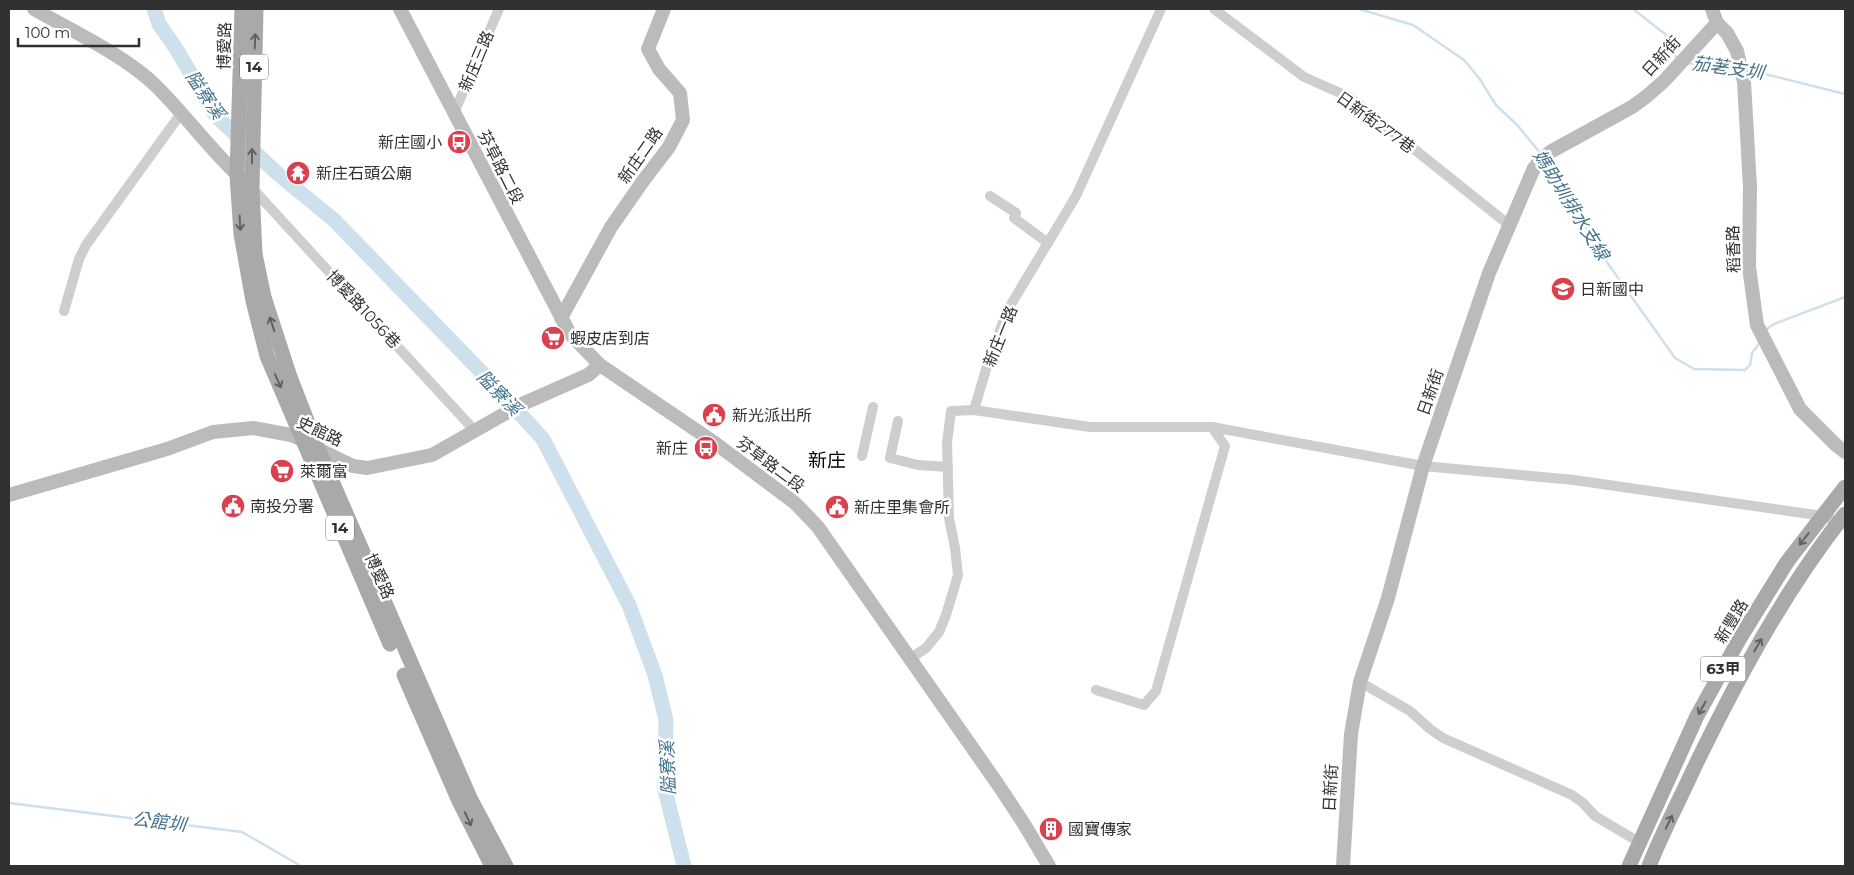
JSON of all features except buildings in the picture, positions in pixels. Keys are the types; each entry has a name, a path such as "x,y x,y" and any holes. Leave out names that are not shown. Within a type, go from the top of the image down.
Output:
{"main road":[{"name":"博愛路","path":"242,9 237,175 241,234 252,301 267,356 459,801 492,866"},
{"name":"博愛路","path":"256,9 252,188 255,254 264,297 290,377 318,449 466,789 506,866"},
{"name":"新豐路","path":"1629,866 1697,716 1740,638 1787,562 1845,487"},
{"name":"63甲","path":"1649,866 1657,845 1715,725 1756,647 1801,574 1843,520"}],"street":[{"path":"34,9 116,56 152,82 182,112 237,175 252,188"},
{"name":"芬草路二段","path":"400,9 570,334 600,365 715,443 795,503 818,527 911,658 1014,809 1049,866"},
{"name":"新庄三路","path":"454,113 499,9"},
{"name":"新庄二路","path":"561,318 611,227 669,147 683,120 680,93 659,70 648,49 664,9"},
{"name":"新庄一路","path":"974,410 987,366 1007,311 1076,196 1160,9"},
{"name":"日新街277巷","path":"1214,9 1304,76 1349,97 1509,225"},
{"name":"稻香路","path":"1712,9 1717,23 1727,33 1737,51 1744,82 1750,187 1750,267 1757,325 1800,409 1834,444 1845,452"},
{"name":"日新街","path":"1343,866 1351,734 1360,682 1388,598 1423,466 1489,273 1534,168 1550,152 1632,107 1647,96 1664,81 1717,23"},
{"path":"64,311 79,259 86,245 182,112"},
{"name":"博愛路1056巷","path":"252,188 478,429"},
{"path":"990,196 1016,213 1014,218 1048,243"},
{"name":"史館路","path":"9,495 158,451 214,432 253,428 291,435 354,466 367,468 432,455 520,405 588,376 600,365"},
{"path":"862,456 873,407"},
{"path":"911,658 926,648 939,632 958,575 955,548 948,518 947,443 952,411 974,410 1090,427 1212,427 1423,466 1574,480 1843,520"},
{"path":"898,421 890,458 918,465 948,467"},
{"path":"1096,690 1144,705 1156,691 1225,446 1212,427"},
{"path":"1360,682 1410,711 1443,738 1572,795 1583,803 1595,816 1639,842"}],"waterway":[{"name":"隘寮溪","path":"154,9 159,24 216,116 278,174 334,220 492,383 543,439 629,605 655,675 666,720 665,790 684,866"},
{"name":"媽助圳排水支線","path":"1359,9 1413,25 1464,60 1479,78 1496,105 1518,126 1541,154"},
{"name":"茄荖支圳","path":"1633,9 1665,34 1676,58 1679,59"},
{"name":"茄荖支圳","path":"1686,63 1737,68"},
{"name":"茄荖支圳","path":"1745,69 1845,94"},
{"name":"媽助圳排水支線","path":"1545,161 1604,258 1675,358 1694,369 1745,370 1750,365 1752,353 1760,342"},
{"name":"媽助圳排水支線","path":"1765,333 1774,324 1845,297"},
{"name":"公館圳","path":"9,803 242,832 301,866"}],"place":[{"name":"新庄國小","path":"459,142"},
{"name":"新庄石頭公廟","path":"298,173"},
{"name":"日新國中","path":"1563,289"},
{"name":"蝦皮店到店","path":"553,338"},
{"name":"新光派出所","path":"714,415"},
{"name":"新庄","path":"706,448"},
{"name":"萊爾富","path":"282,471"},
{"name":"南投分署","path":"233,506"},
{"name":"新庄里集會所","path":"837,507"},
{"name":"國寶傳家","path":"1051,829"}],"district":[{"name":"新庄","path":"827,460"}]}
